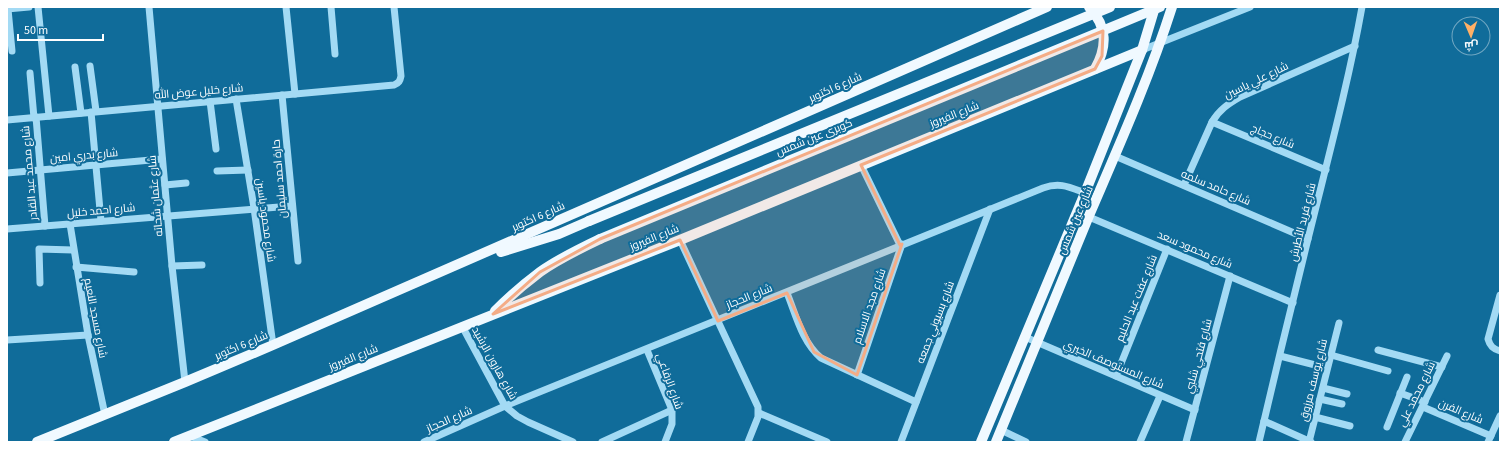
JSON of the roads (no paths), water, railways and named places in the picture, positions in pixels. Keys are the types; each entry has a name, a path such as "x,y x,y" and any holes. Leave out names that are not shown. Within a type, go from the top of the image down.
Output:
{"main road":[{"name":"شارع 6 اكتوبر","path":"37,442 273,345 1047,7"},
{"path":"1089,7 1096,14 1102,27 1104,42 1102,56 1094,69"},
{"name":"كوبرى عين شمس","path":"472,259 508,250 559,234 1110,7"},
{"name":"شارع عين شمس","path":"981,442 1085,193 1142,50 1154,7"},
{"name":"كوبرى عين شمس","path":"492,314 515,292 540,272 600,239 1160,7"},
{"name":"شارع عين شمس","path":"996,442 1036,342 1115,156 1160,42 1172,7"},
{"name":"شارع الفيروز","path":"174,442 680,240 1142,50"}],"street":[{"path":"12,51 7,9 29,7"},
{"path":"38,7 49,116"},
{"name":"شارع عثمان شحاته","path":"149,7 172,266 185,382"},
{"path":"286,7 295,94"},
{"path":"331,7 335,54"},
{"name":"شارع خليل عوض الله","path":"7,120 394,85 398,83 401,76 394,7"},
{"path":"1142,50 1233,10 1249,7"},
{"name":"شارع فريد الأطرش","path":"1259,442 1326,170 1355,46 1362,7"},
{"name":"شارع علي ياسين","path":"1184,185 1212,122 1217,113 1226,105 1240,97 1355,46"},
{"path":"90,66 101,221"},
{"path":"75,67 81,113"},
{"name":"شارع محمد عبد القادر","path":"30,73 45,226"},
{"name":"حارة احمد سليمان","path":"282,95 298,261"},
{"name":"شارع محمود ياسين","path":"236,99 254,208 273,345"},
{"path":"210,101 216,150"},
{"name":"شارع حجاج","path":"1212,122 1326,170"},
{"name":"شارع حامد سلمه","path":"1115,156 1308,239"},
{"name":"شارع بدري امين","path":"7,174 162,159"},
{"path":"861,165 901,245"},
{"path":"217,171 248,170"},
{"path":"165,184 186,183"},
{"name":"شارع الحجاز","path":"424,442 505,406 647,350 901,245 1052,185 1065,186 1085,193"},
{"name":"شارع احمد خليل","path":"7,229 292,206"},
{"name":"شارع بسيوني جمعه","path":"901,442 990,209"},
{"name":"شارع محمود سعد","path":"1089,216 1293,303"},
{"name":"شارع مسجد النعيم","path":"70,224 73,250 88,335 105,415"},
{"path":"680,240 754,399 759,413 748,442"},
{"name":"شارع مجد الاسلام","path":"857,375 901,245"},
{"path":"40,283 39,249 73,250"},
{"name":"شارع عفت عبد الحليم","path":"1116,376 1167,249"},
{"path":"172,266 202,265"},
{"path":"76,267 134,272"},
{"name":"شارع فتحي شلبي","path":"1186,442 1230,276"},
{"path":"787,293 808,344 821,358 916,402"},
{"path":"1500,295 1488,339 1490,345 1494,349 1500,351"},
{"name":"شارع يوسف مرزوق","path":"1310,442 1339,323"},
{"name":"شارع هارون الرشيد","path":"462,326 505,406 517,416 528,422 573,442"},
{"path":"7,340 88,335"},
{"name":"شارع المستوصف الخيري","path":"1025,337 1195,410"},
{"name":"شارع الرفاعي","path":"647,350 672,410 672,424 665,442"},
{"path":"1378,350 1442,367"},
{"path":"1331,355 1388,371"},
{"path":"1280,356 1327,368"},
{"name":"شارع محمد علي","path":"1405,442 1447,356"},
{"path":"1387,426 1407,377"},
{"path":"1323,388 1347,394"},
{"name":"شارع الفرن","path":"1400,393 1490,439"},
{"path":"1140,442 1160,396"},
{"path":"1320,399 1342,404"},
{"path":"602,442 672,410"},
{"path":"759,413 827,442"},
{"path":"1490,439 1500,416"},
{"path":"1315,417 1350,426"},
{"path":"1264,421 1310,442"},
{"path":"1001,430 1026,442"},
{"path":"190,436 205,442"}]}
